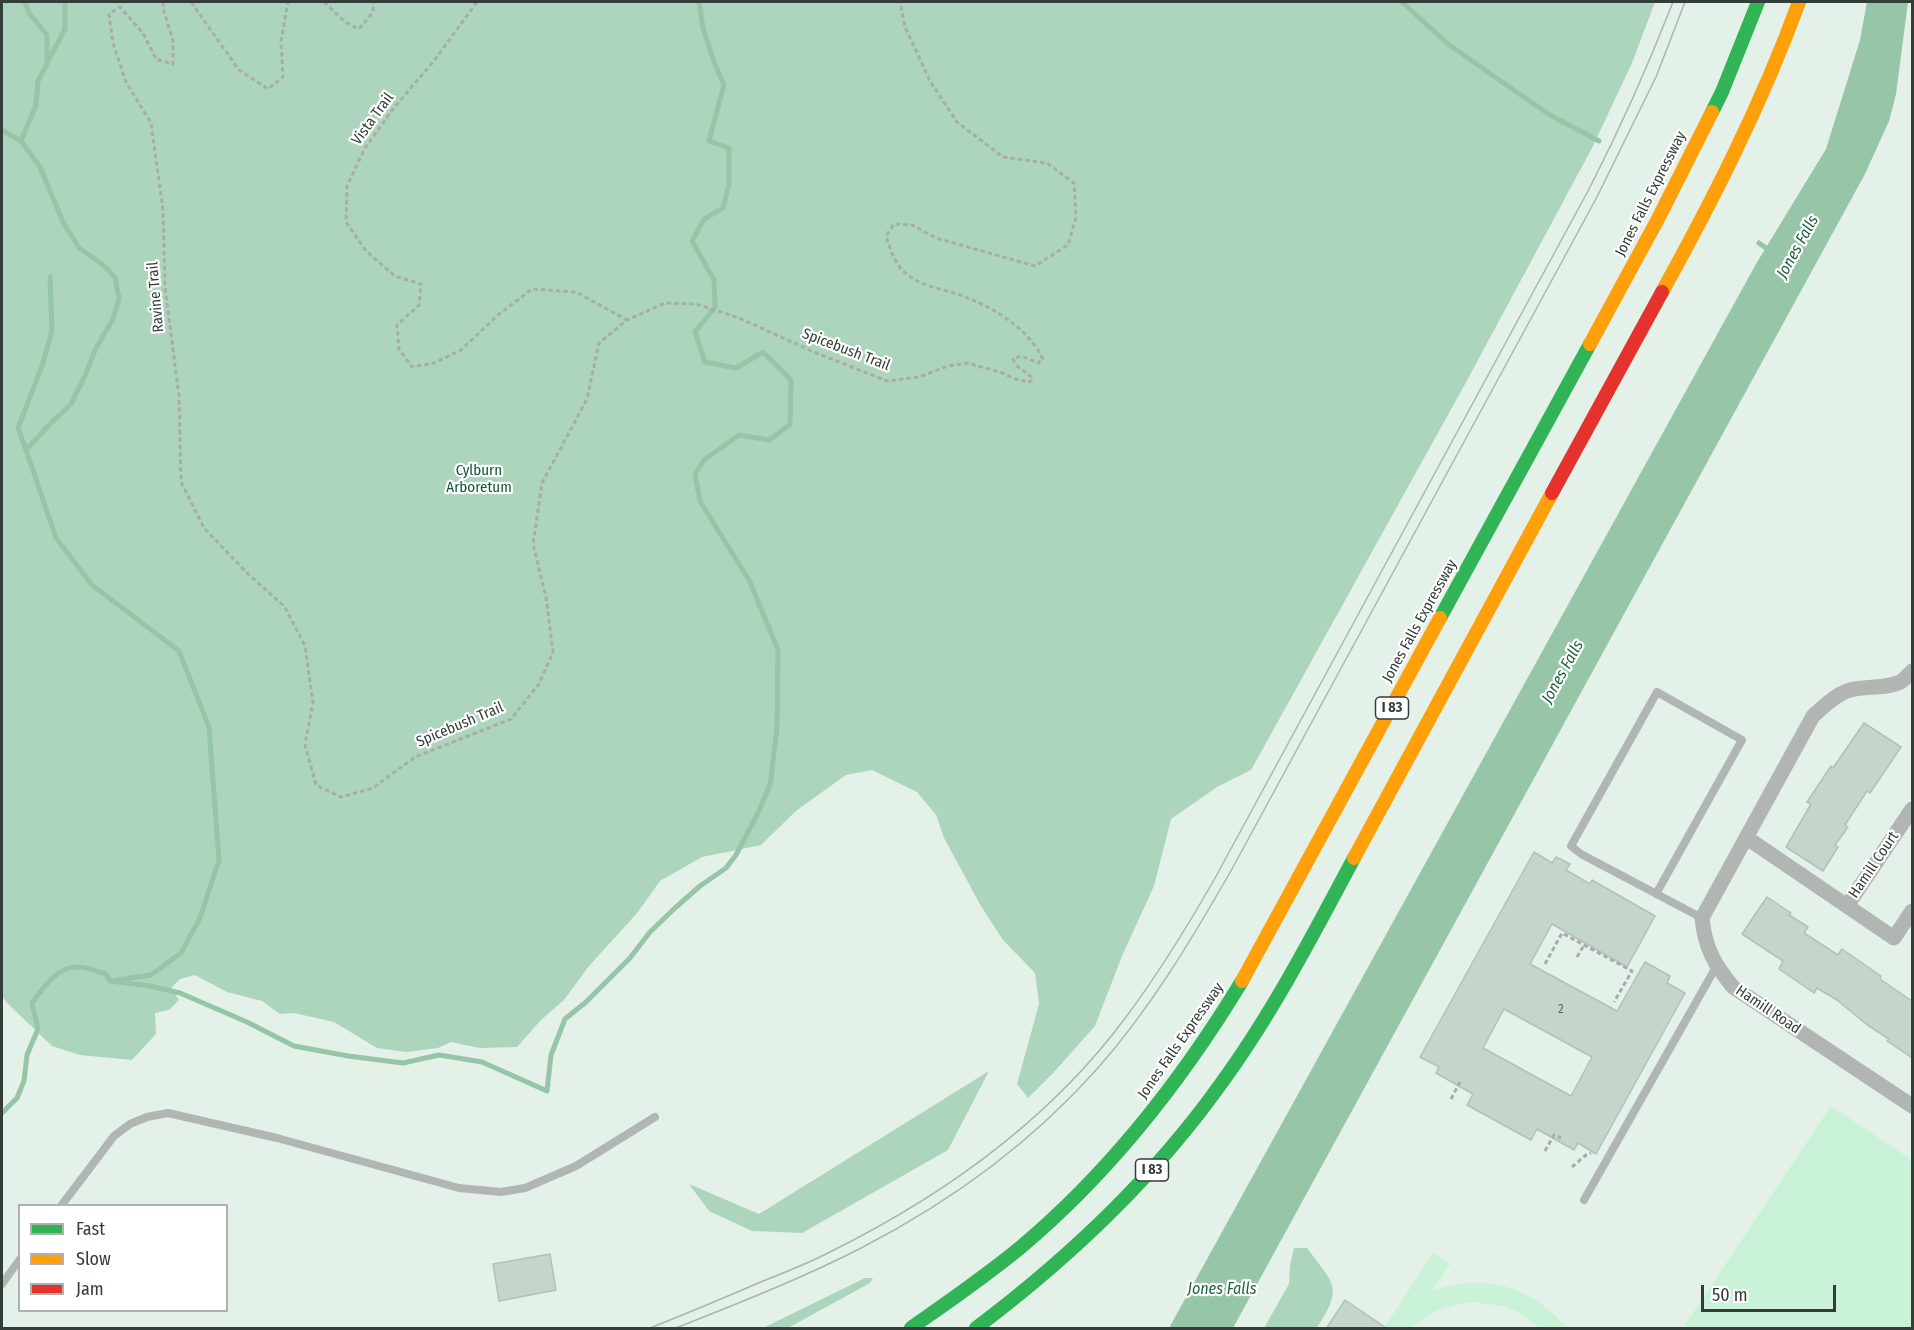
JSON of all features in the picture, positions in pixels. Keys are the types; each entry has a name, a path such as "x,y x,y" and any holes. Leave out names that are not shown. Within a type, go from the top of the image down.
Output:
{"highway":[{"name":"Jones Falls Expressway","path":"911,1329 1012,1254 1067,1206 1144,1123 1178,1079 1215,1024 1292,892 1658,219 1722,92 1758,2"},
{"name":"I 83","path":"976,1329 1015,1300 1092,1234 1172,1149 1248,1044 1286,981 1693,233 1757,109 1784,46 1799,2"},
{"path":"998,1329 1052,1279 1092,1234"}],"street":[{"path":"1702,918 1813,716 1846,692 1868,686 1891,685 1901,681 1912,671"},
{"name":"Hamill Court","path":"1912,809 1846,906 1894,938 1912,910"},
{"path":"1747,838 1846,906"},
{"name":"Hamill Road","path":"1702,918 1706,940 1716,967 1733,987 1912,1106"}],"lane":[{"path":"1656,894 1742,740 1658,692 1571,846 1581,854 1656,894 1702,918"},
{"path":"1584,1200 1716,967"},
{"path":"62,1204 114,1136 129,1124 147,1117 168,1113 277,1138 459,1188 501,1192 525,1188 568,1170 655,1117"},
{"path":"2,1284 18,1262"}],"path":[{"name":"Ravine Trail","path":"163,2 172,41 173,64 156,59 143,33 120,7 110,14 112,43 126,82 152,123 163,210 165,288 179,396 180,482 204,528 285,608 305,646 313,702"},
{"path":"191,2 239,70 268,89 283,77 281,41 288,2"},
{"path":"324,2 345,22 359,29 373,12 374,2"},
{"name":"Vista Trail","path":"477,2 365,148 347,186 346,222 366,251 395,276 421,284 419,305 397,325 399,349 412,367 434,363 461,350 498,315 532,289 576,292 627,320"},
{"name":"Spicebush Trail","path":"313,702 305,745 316,785 341,797 373,788 415,758 511,719 539,684 553,652 546,597 533,544 542,483 587,399 599,343 627,320 665,303 696,304 739,318 814,352 887,381 919,377 948,366 967,363 1000,372 1015,380 1029,382 1033,379 1017,366 1013,358 1021,356 1038,363 1043,359 1039,350 1008,319 960,295 930,286 908,275 893,259 886,236 894,225 912,225 936,238 1035,266 1068,245 1076,218 1074,183 1047,163 1003,157 957,122 930,81 905,27 900,2"},
{"path":"1545,964 1562,933 1632,971 1614,1002"},
{"path":"1577,957 1584,945"},
{"path":"1451,1099 1460,1082"},
{"path":"1545,1151 1554,1135 1561,1138"},
{"path":"1572,1167 1591,1153"}],"shaded area":[{"path":"1831,1106 1912,1160 1912,1328 1683,1328"},
{"path":"1433,1253 1450,1264 1432,1291 1470,1283 1506,1287 1538,1302 1566,1328 1540,1328 1516,1311 1502,1306 1473,1302 1436,1311 1410,1328 1384,1328"}],"green space":[{"name":"Cylburn Arboretum","path":"2,2 1655,2 1632,63 1592,148 1464,386 1251,770 1217,787 1171,819 1154,886 1122,956 1095,1026 1028,1098 1017,1084 1039,1004 1035,973 1003,940 981,906 944,838 936,815 917,792 872,770 846,775 797,810 761,845 702,857 660,881 638,912 589,966 564,1000 541,1020 517,1047 480,1048 451,1042 438,1048 406,1052 377,1048 334,1022 294,1013 280,1014 262,1001 227,992 195,975 180,979 171,988 179,1000 169,1010 155,1013 156,1034 132,1060 80,1055 52,1046 7,1003 2,996"},
{"path":"989,1071 948,1150 802,1233 752,1231 709,1211 689,1184 759,1214"},
{"path":"1294,1248 1307,1248 1324,1270 1332,1286 1331,1303 1317,1328 1264,1328 1289,1284"},
{"path":"865,1278 873,1278 870,1283 788,1328 763,1328"}],"water":[{"name":"Jones Falls","path":"1867,2 1908,2 1896,94 1889,121 1865,174 1233,1328 1169,1328 1756,264 1826,149 1860,40"}],"building":[{"path":"1864,723 1901,747 1870,793 1867,791 1845,825 1848,827 1835,845 1838,847 1823,871 1786,847 1811,804 1807,802"},
{"path":"1534,852 1552,863 1556,857 1570,864 1566,870 1590,884 1592,880 1655,916 1627,967 1552,924 1530,964 1617,1011 1645,962 1670,976 1667,983 1685,993 1596,1154 1578,1143 1574,1150 1537,1129 1531,1140 1467,1105 1473,1094 1436,1073 1439,1067 1420,1057","holes":["1504,1009 1592,1057 1571,1096 1483,1048"]},
{"path":"1767,897 1808,927 1804,933 1838,955 1842,949 1912,1001 1912,1058 1887,1041 1889,1039 1866,1024 1837,1000 1817,988 1814,993 1779,969 1783,961 1742,934"},
{"path":"550,1254 556,1290 499,1301 493,1264"},
{"path":"1345,1300 1388,1329 1326,1329"}],"waterway":[{"path":"21,141 36,105 38,81 47,64 47,35 29,13 25,2"},
{"path":"48,61 65,29 65,2"},
{"path":"110,981 150,986 180,993 247,1022 294,1046 403,1063 439,1055 482,1062 547,1091 551,1055 565,1019 586,1002 630,958 650,932 675,908 700,886 726,868 736,855 770,785 777,729 778,650 750,582 700,501 695,474 704,460 739,435 770,440 790,424 791,380 763,352 736,368 705,362 695,332 715,307 714,280 692,241 704,219 723,208 729,184 729,148 709,141 724,85 703,28 699,2"},
{"path":"1402,2 1448,44 1550,115 1599,141"},
{"path":"2,130 21,141 40,167 63,222 79,248 102,264 115,277 119,299 113,319 96,348 71,404 26,450 56,538 92,585 179,651 209,727 219,860 200,918 181,953 151,975 110,981 106,974 86,968 71,967 46,984 32,1003 38,1029 27,1055 24,1081 17,1098 2,1113"},
{"path":"1759,243 1770,251"},
{"path":"26,450 18,428 42,366 52,331 50,277"}],"tram line":[{"path":"650,1328 822,1256 873,1230 954,1180 1029,1122 1063,1090 1096,1055 1126,1017 1172,950 1214,880 1588,191 1633,97 1673,2"},
{"path":"676,1328 817,1269 863,1247 927,1210 988,1169 1017,1146 1072,1096 1117,1046 1186,947 1232,869 1597,197 1656,77 1685,2"}],"traffic: fast":[{"path":"1712,112 1758,2"},
{"path":"1440,618 1590,344"},
{"path":"976,1328 1044,1274 1107,1216 1194,1120 1257,1030 1354,858"},
{"path":"911,1328 1008,1258 1085,1188 1169,1089 1195,1054 1242,981"}],"traffic: slow":[{"path":"1662,292 1736,150 1785,40 1799,2"},
{"path":"1590,344 1658,219 1712,112"},
{"path":"1354,858 1552,493"},
{"path":"1242,981 1440,618"}],"traffic: jam":[{"path":"1552,493 1662,292"}]}
